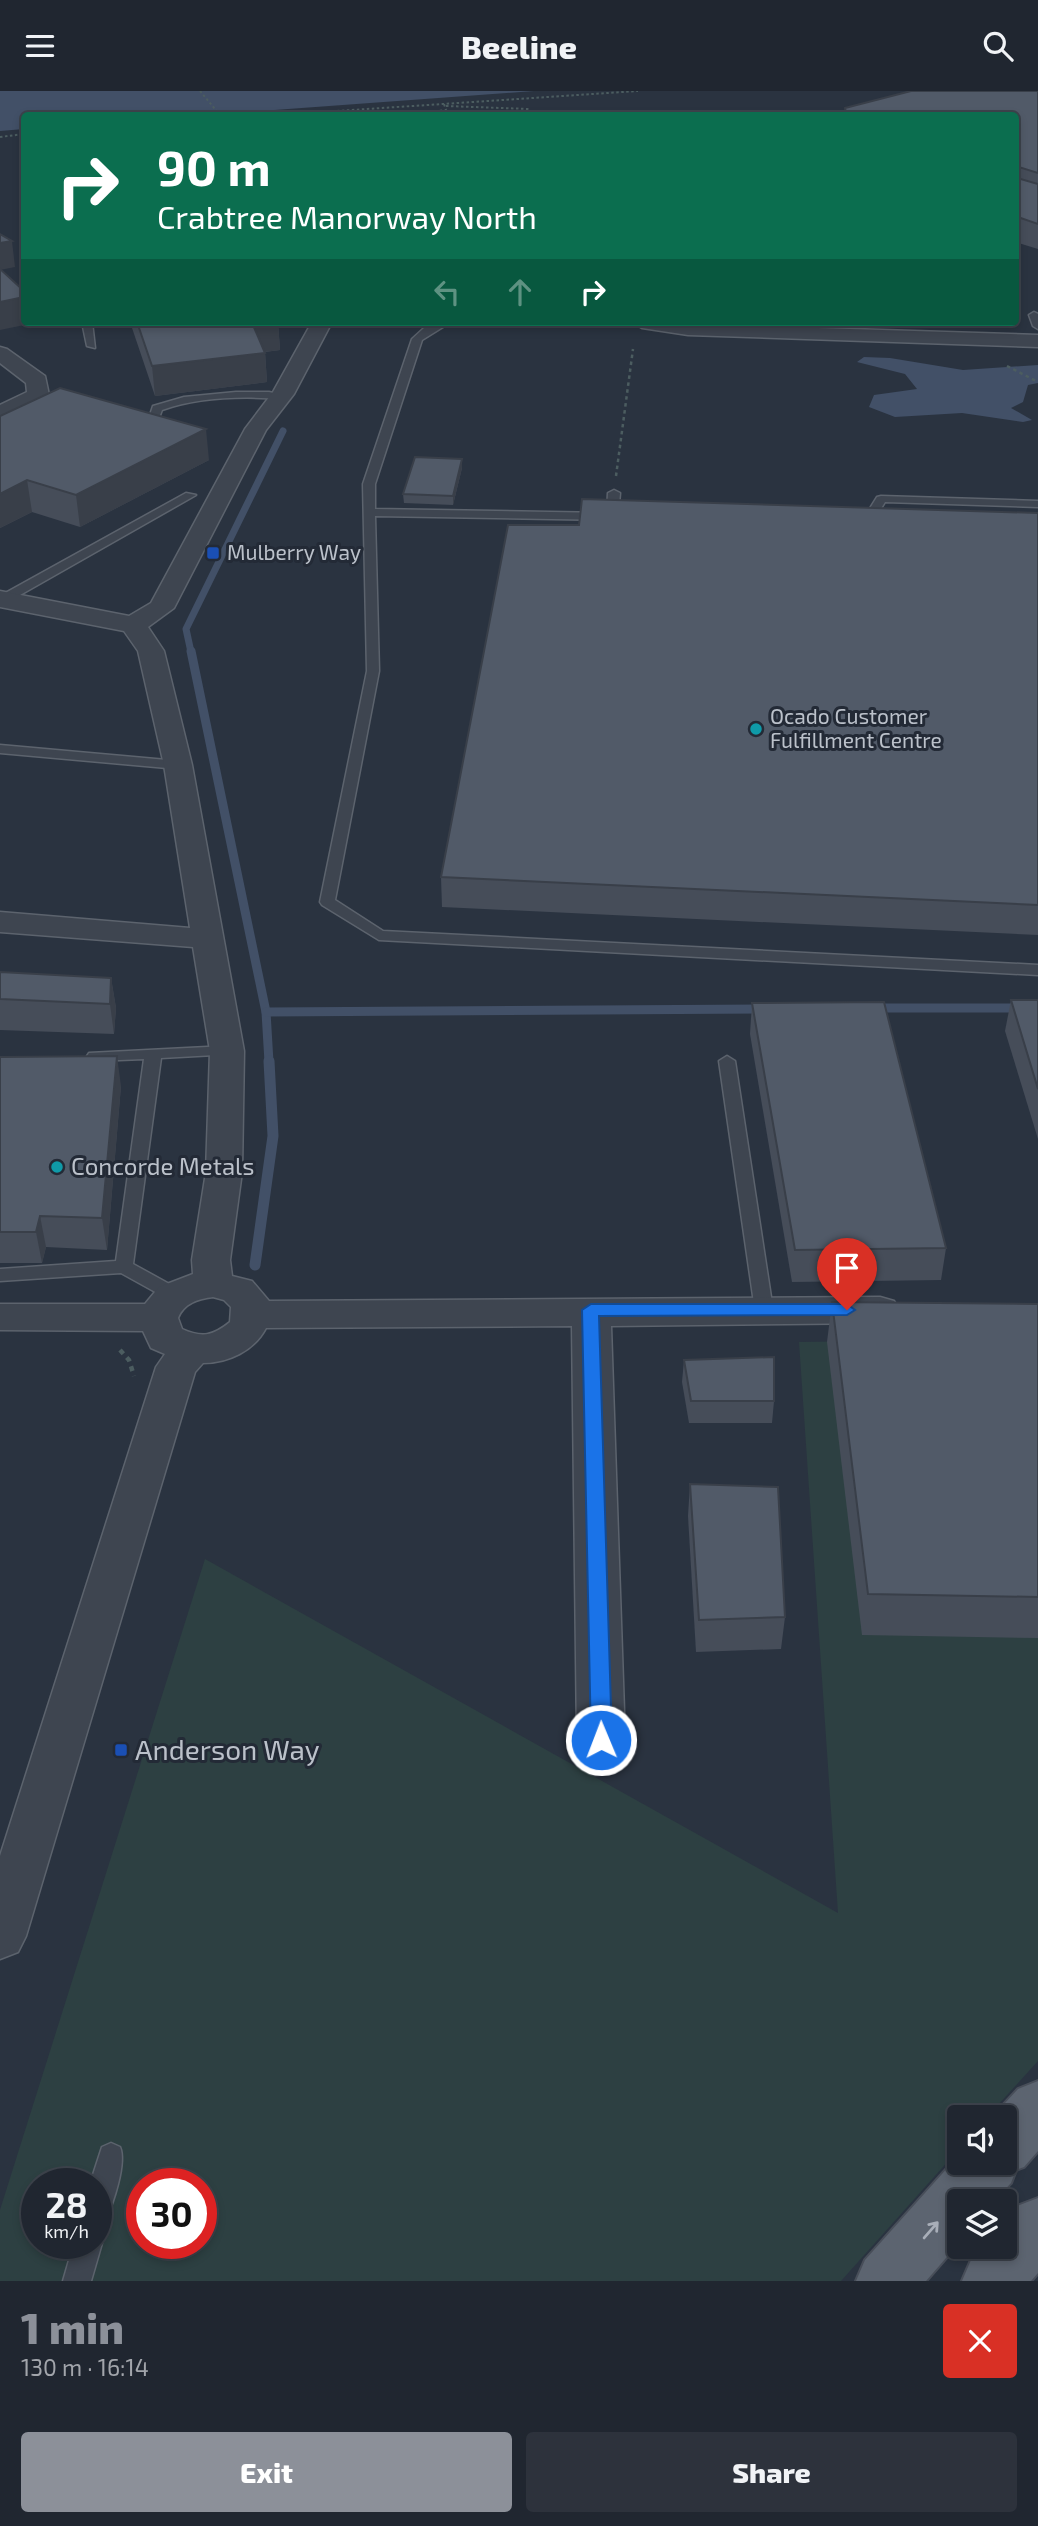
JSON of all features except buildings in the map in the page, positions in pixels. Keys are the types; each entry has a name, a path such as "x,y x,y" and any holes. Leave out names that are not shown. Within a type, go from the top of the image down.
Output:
{"main road":[{"path":"1017,2132 1038,2108"},
{"path":"886,2281 979,2175"},
{"path":"992,2281 1038,2227"}],"street":[{"path":"1,599 133,625 161,608 256,429 282,396 320,326"},
{"path":"673,326 734,326 1038,341"},
{"path":"0,353 37,381 38,395 0,413"},
{"path":"133,625 151,651 178,765 228,1051 224,1172 211,1260 213,1285"},
{"path":"0,922 209,939"},
{"path":"0,1317 166,1307 196,1286 213,1285 239,1291 251,1301 255,1315 242,1337 224,1347 191,1350 165,1338 166,1307"},
{"path":"255,1315 591,1310 916,1310"},
{"path":"591,1310 601,1740"},
{"path":"0,1936 176,1367 191,1350"}],"lane":[{"path":"1034,315 1038,326"},
{"path":"88,326 92,346"},
{"path":"436,326 417,339 369,484 373,671 327,902 379,935 1038,970"},
{"path":"153,421 156,408 171,404 259,393 282,396"},
{"path":"612,517 614,493"},
{"path":"1,599 190,495"},
{"path":"855,525 868,526 881,499 1038,505"},
{"path":"370,512 625,517"},
{"path":"0,749 178,765"},
{"path":"83,1056 228,1051"},
{"path":"124,1267 153,1054"},
{"path":"727,1061 764,1310"},
{"path":"0,1275 124,1267 166,1307"},
{"path":"108,2168 111,2156"},
{"path":"77,2281 83,2259"}],"path":[{"path":"200,91 218,112"},
{"path":"327,112 638,91"},
{"path":"444,105 529,109"},
{"path":"428,112 446,110 444,105"},
{"path":"0,137 21,134"},
{"path":"614,493 633,349"},
{"path":"1006,366 1038,382"}],"shaded area":[{"path":"1038,1339 1038,2061 998,2105 947,2105 947,2162 841,2281 0,2281 0,2210 205,1559 838,1913 799,1342"}],"water":[{"path":"0,91 534,91 246,112 21,112 21,129 0,131"},
{"path":"864,357 890,358 963,370 1038,365 1038,383 1028,385 1023,402 1011,408 1032,420 1023,422 962,413 895,417 869,407 874,395 917,389 905,374 857,362"}],"waterway":[{"path":"191,652 186,629 283,431"},
{"path":"191,651 266,1012"},
{"path":"874,1008 1038,1008"},
{"path":"266,1012 763,1009"},
{"path":"266,1012 269,1062"},
{"path":"255,1265 273,1136 269,1061"}],"place":[{"name":"Mulberry Way","path":"213,553"},
{"name":"Ocado Customer Fulfillment Centre","path":"756,729"},
{"name":"Concorde Metals","path":"57,1167"},
{"name":"Anderson Way","path":"121,1750"}],"route":[{"path":"601,1740 591,1310 847,1310"}]}
